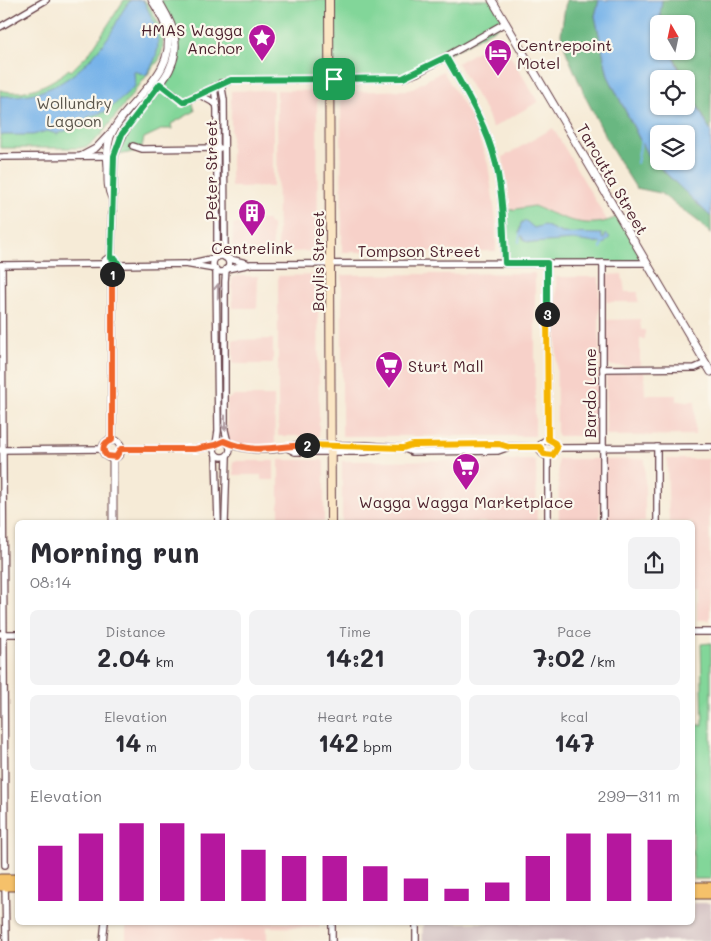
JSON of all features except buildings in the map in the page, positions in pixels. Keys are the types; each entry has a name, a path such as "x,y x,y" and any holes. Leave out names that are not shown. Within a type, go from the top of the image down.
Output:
{"highway":[{"path":"2,883 15,881"},
{"path":"2,883 15,885"},
{"path":"695,887 711,887"},
{"path":"695,894 711,894"}],"main road":[{"name":"Baylis Street","path":"329,0 331,520"}],"street":[{"path":"0,27 46,0"},
{"path":"111,156 122,134 157,82 165,61 169,39 166,26 152,0"},
{"path":"79,156 96,148 170,68 176,45 173,30 158,0"},
{"name":"Tarcutta Street","path":"492,0 711,372"},
{"path":"157,82 183,102 221,83 236,80 403,78 446,57 505,23"},
{"path":"446,57 479,119 496,163 504,211 505,263"},
{"name":"Peter Street","path":"221,83 221,215 225,257"},
{"name":"Peter Street","path":"214,87 220,148"},
{"name":"Peter Street","path":"200,95 216,104"},
{"path":"5,865 1,265 104,264 111,258 112,198 109,190 111,156 109,142 115,128"},
{"path":"133,146 142,149 220,148"},
{"path":"0,157 111,156"},
{"name":"Peter Street","path":"216,258 221,215"},
{"path":"119,265 185,264 225,257 229,264 218,340 218,431 215,445 218,520"},
{"name":"Tompson Street","path":"225,257 251,264"},
{"path":"111,258 116,259 119,265"},
{"path":"216,258 213,265 216,270 225,340 225,430 231,450 227,456 226,520"},
{"path":"547,263 548,439"},
{"name":"Bardo Lane","path":"603,263 603,520"},
{"name":"Tompson Street","path":"227,269 251,264 647,263"},
{"path":"104,264 107,270 112,272"},
{"path":"185,264 222,272 227,269"},
{"path":"112,272 119,265"},
{"path":"112,272 112,440"},
{"path":"218,340 225,340"},
{"path":"603,369 696,368 706,363"},
{"path":"218,373 225,373"},
{"path":"218,400 225,400"},
{"path":"548,439 543,441 540,447 541,452 548,456"},
{"path":"548,439 555,443 557,448"},
{"path":"112,440 105,444 103,449 105,455 113,458"},
{"path":"112,440 120,444 121,449 120,454 113,458"},
{"path":"121,449 195,449 224,441 228,444 247,449 287,448 295,445 331,449 366,445 386,448 403,448 412,445 499,444 509,447 540,447"},
{"path":"657,447 657,520"},
{"path":"557,448 711,447"},
{"path":"548,456 555,453 557,448"},
{"path":"1,450 103,449"},
{"path":"195,449 227,456 247,449"},
{"path":"548,456 548,520"},
{"path":"113,458 113,520"},
{"path":"218,496 226,496"},
{"path":"695,632 711,632"},
{"path":"2,634 15,634"},
{"path":"2,883 6,941"},
{"path":"103,941 105,925"},
{"path":"332,925 332,941"},
{"path":"416,925 416,941"}],"shaded area":[{"path":"500,38 538,102 492,128 488,115 457,63"},
{"path":"443,71 473,122 488,164 496,219 496,251 342,252 341,92 409,90"},
{"path":"273,90 273,187 231,187 231,91"},
{"path":"277,90 317,91 318,251 278,252"},
{"path":"553,128 608,222 578,224 534,206 511,210 503,157"},
{"name":"Centrelink","path":"259,220 268,220 268,224 272,224 273,252 232,252 233,224 259,223"},
{"path":"535,273 535,436 342,436 342,275"},
{"path":"622,274 625,292 638,292 638,302 606,302 606,275"},
{"path":"318,275 319,436 278,436 278,276"},
{"path":"235,276 258,276 257,308 233,308 232,279"},
{"path":"556,277 599,277 600,436 557,436"},
{"path":"640,319 641,330 645,330 645,339 640,339 640,366 612,366 606,361 606,320"},
{"path":"273,339 273,364 233,364 233,340"},
{"path":"611,370 644,371 645,395 677,395 677,401 695,401 695,435 610,436 606,434 606,372"},
{"path":"233,396 274,396 275,443 247,447 229,442 227,435 227,400"},
{"path":"558,459 600,459 600,520 559,520"},
{"path":"645,459 645,520 604,520 604,460"},
{"path":"667,459 709,459 710,620 697,620 695,520 669,520"},
{"path":"279,460 322,460 324,462 324,520 279,520"},
{"name":"Wagga Wagga Marketplace","path":"536,460 537,520 342,520 342,461"},
{"path":"233,461 274,461 274,480 261,480 261,475 234,475"},
{"path":"695,903 711,903 711,941 422,941 423,925 695,925"},
{"path":"126,925 320,925 319,928 267,927 267,941 126,941"}],"green space":[{"name":"Wollundry Lagoon","path":"124,0 144,0 148,4 163,37 162,52 159,60 100,136 88,146 80,148 0,148 0,90 9,92 28,91 45,85 69,69 71,71 91,51"},
{"path":"158,0 492,0 505,23 410,76 236,80 192,100 195,111 171,124 172,129 163,129 144,138 141,150 115,156 119,142 161,85 175,52"},
{"path":"566,0 599,0 595,16 608,76 650,158 650,170 662,170 711,217 711,234 699,222 660,193 636,188 614,153 586,98 567,54 561,34"},
{"path":"662,0 711,0 711,132 695,100 695,70 680,70 675,60 695,60 695,15 660,14"},
{"path":"534,206 576,222 597,223 619,216 646,263 505,263 504,211"},
{"path":"711,643 711,879 695,879 695,725 703,725 701,644"}],"water":[{"name":"Wollundry Lagoon","path":"131,0 143,0 153,20 158,38 156,56 146,75 134,71 135,86 107,111 88,117 80,125 57,134 47,131 33,135 0,135 0,96 18,96 34,93 62,82 75,73 87,63 109,36 124,8"},
{"path":"599,0 662,0 660,15 650,15 650,60 675,60 679,70 650,70 650,115 695,115 695,102 711,132 711,217 662,170 695,170 695,125 650,125 650,158 608,76 595,16"},
{"path":"526,221 534,228 544,225 562,233 602,234 604,239 606,234 610,237 604,244 573,240 533,243 525,241 519,233 521,223"}],"waterway":[{"path":"637,163 641,141"},
{"path":"519,242 520,234"},
{"path":"601,248 602,243"}],"place":[{"name":"HMAS Wagga Anchor","path":"262,62"},
{"name":"Centrepoint Motel","path":"498,77"},
{"name":"Centrelink","path":"252,237"},
{"name":"Sturt Mall","path":"389,389"},
{"name":"Wagga Wagga Marketplace","path":"466,491"}],"route":[{"path":"446,57 449,62 486,134 496,163 504,211 505,263 547,263 548,439 555,443 557,448 555,453 551,456 546,456 541,452 540,447 509,447 499,444 412,445 403,448 366,445 295,445 287,448 247,449 219,441 215,445 195,449 121,449 120,454 116,457 110,458 105,455 104,446 112,440 112,272 119,265 116,259 111,258 114,156 122,134 133,117 160,84 178,100 183,102 189,101 221,83 231,80 334,79 403,78 446,57"}]}
